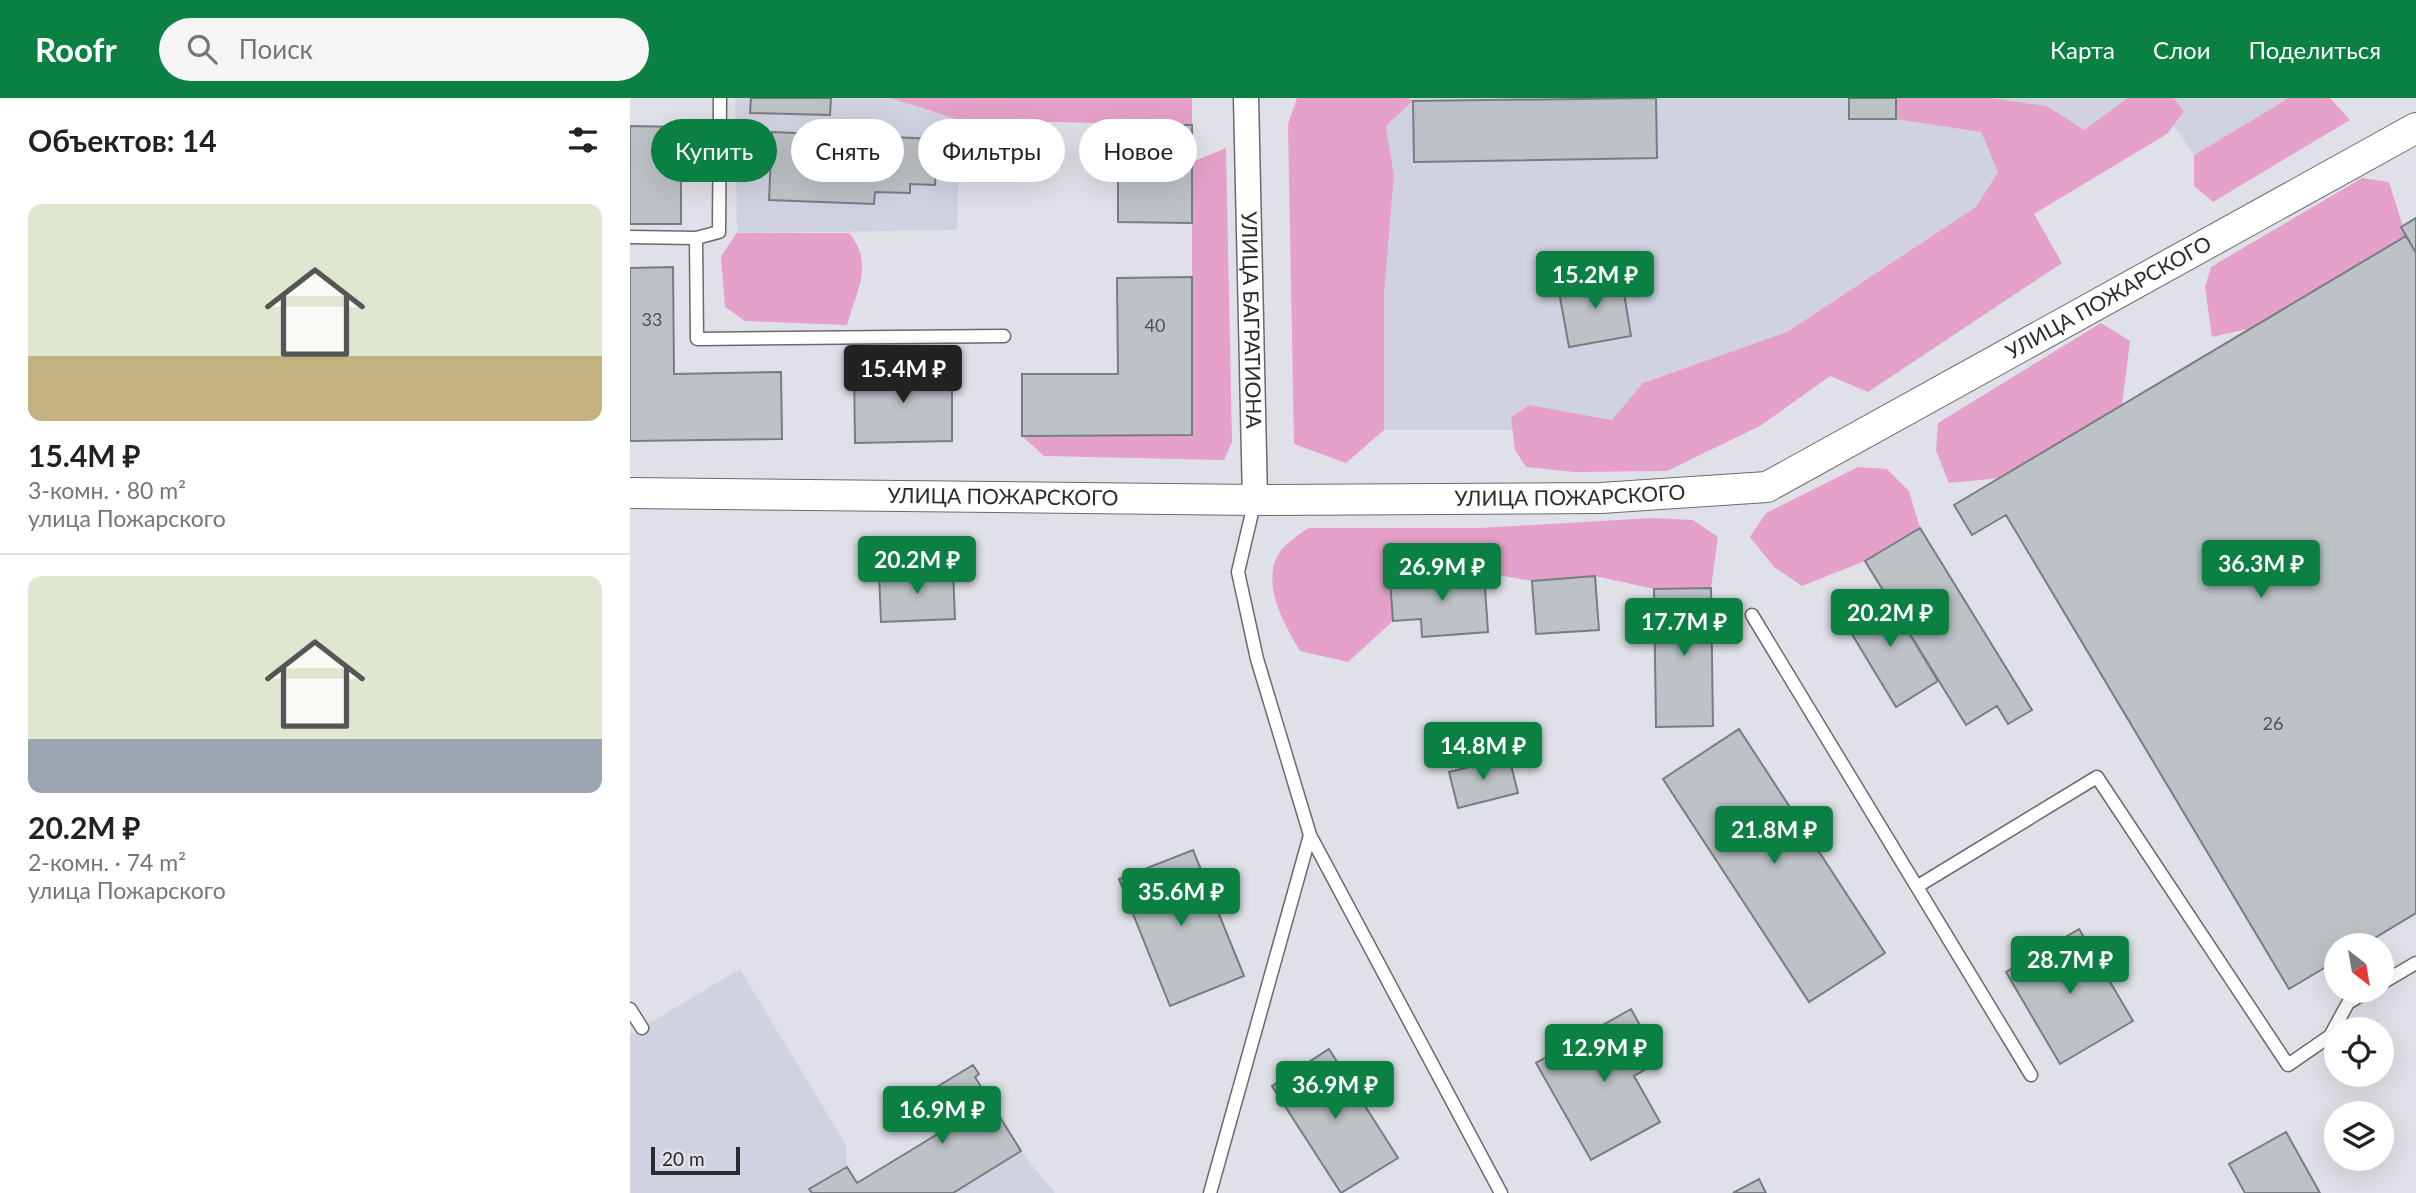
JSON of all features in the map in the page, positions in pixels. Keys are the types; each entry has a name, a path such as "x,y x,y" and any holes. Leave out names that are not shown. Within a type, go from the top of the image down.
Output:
{"street":[{"name":"УЛИЦА БАГРАТИОНА","path":"1246,98 1255,500"},
{"name":"УЛИЦА ПОЖАРСКОГО","path":"630,493 1255,500 1601,498 1767,487 2416,128"}],"lane":[{"path":"630,237 696,238 719,232 720,98"},
{"path":"696,238 697,339 1004,336"},
{"path":"1255,500 1238,572 1257,659 1310,835 1501,1193"},
{"path":"1752,615 2031,1075"},
{"path":"1918,886 2097,777 2288,1065 2330,1036 2348,1003"},
{"path":"1210,1193 1310,835"},
{"path":"2394,976 2416,963"},
{"path":"630,1009 642,1028"}],"shaded area":[{"path":"735,98 890,98 957,119 918,119 918,182 958,182 957,230 737,233 736,182 777,182 777,119 735,119"},
{"path":"890,98 1192,98 1192,119 1079,119 1079,123 1065,122 1065,119 957,119"},
{"path":"1297,98 1406,98 1413,101 1386,126 1394,175 1384,295 1384,430 1346,463 1294,444 1288,124"},
{"path":"1406,98 1896,98 1942,124 1981,132 1998,172 1976,207 1787,332 1643,383 1612,420 1529,405 1511,417 1513,430 1384,430 1384,295 1394,175 1386,126 1413,102"},
{"path":"1896,98 1991,98 2047,106 2084,130 2128,98 2174,98 2184,112 2167,134 2034,214 2062,263 1868,392 1830,376 1760,426 1667,471 1574,472 1526,467 1515,450 1511,417 1529,405 1612,420 1643,383 1787,332 1976,207 1998,172 1981,132 1896,119"},
{"path":"1991,98 2128,98 2084,130 2047,106"},
{"path":"2174,98 2289,98 2194,155 2174,126 2184,112"},
{"path":"2289,98 2330,98 2350,120 2213,202 2194,186 2194,155"},
{"path":"1226,148 1232,442 1224,460 1044,456 1022,436 1192,434 1192,182 1197,182 1197,160"},
{"path":"2362,178 2389,182 2406,236 2248,329 2212,337 2205,287 2211,267"},
{"path":"737,233 849,233 857,244 862,266 859,288 847,325 745,321 725,307 721,256"},
{"path":"2101,323 2130,341 2122,405 2000,478 1949,483 1936,451 1938,423"},
{"path":"1858,467 1887,469 1909,491 1920,528 1865,561 1802,586 1774,567 1750,537 1766,513"},
{"path":"1653,518 1693,520 1718,537 1711,588 1654,589 1595,576 1532,581 1484,572 1391,580 1393,621 1348,662 1300,651 1281,615 1273,588 1275,561 1282,549 1308,528 1479,528"},
{"path":"740,969 846,1145 847,1167 857,1183 941,1132 920,1097 973,1065 979,1074 975,1077 1021,1151 1055,1193 630,1193 630,1035"}],"building":[{"path":"751,98 831,98 830,115 750,113"},
{"path":"1656,98 1657,158 1414,162 1413,101"},
{"path":"1849,98 1896,98 1896,119 1849,119"},
{"path":"630,126 651,126 651,182 681,182 681,224 630,224"},
{"path":"777,132 791,133 791,182 904,182 904,138 918,138 918,182 935,182 935,185 910,184 910,193 875,192 874,204 769,200 770,182 777,182"},
{"path":"1118,182 1192,182 1192,223 1118,222"},
{"path":"2416,218 2416,253 2401,227"},
{"path":"2406,236 2416,253 2416,913 2383,933 2324,933 2324,968 2289,989 2006,515 1972,535 1954,505"},
{"path":"673,267 674,374 781,372 782,439 630,441 630,268"},
{"path":"1621,275 1631,336 1569,347 1558,286"},
{"path":"1192,277 1192,435 1022,436 1022,374 1118,374 1117,278"},
{"path":"952,367 952,441 855,443 854,368"},
{"path":"1920,528 2032,710 2008,724 1997,706 1966,725 1865,561"},
{"path":"953,569 955,619 881,622 879,573"},
{"path":"1484,572 1488,632 1422,637 1421,619 1393,621 1390,580"},
{"path":"1595,576 1599,630 1536,634 1532,581"},
{"path":"1711,588 1713,726 1656,727 1654,589"},
{"path":"1883,590 1938,681 1896,707 1841,616"},
{"path":"1739,729 1885,953 1809,1002 1663,779"},
{"path":"1509,757 1518,793 1458,808 1449,772"},
{"path":"1193,850 1244,976 1170,1006 1119,879"},
{"path":"2079,929 2133,1021 2060,1064 2006,972"},
{"path":"1631,1009 1660,1061 1634,1076 1660,1122 1591,1160 1536,1063"},
{"path":"1329,1049 1398,1158 1341,1193 1272,1086"},
{"path":"973,1065 979,1074 975,1077 1021,1151 953,1193 812,1193 809,1189 847,1167 857,1183 941,1132 920,1097"},
{"path":"2286,1132 2320,1193 2245,1193 2229,1164"},
{"path":"1759,1179 1766,1193 1733,1193"}]}
